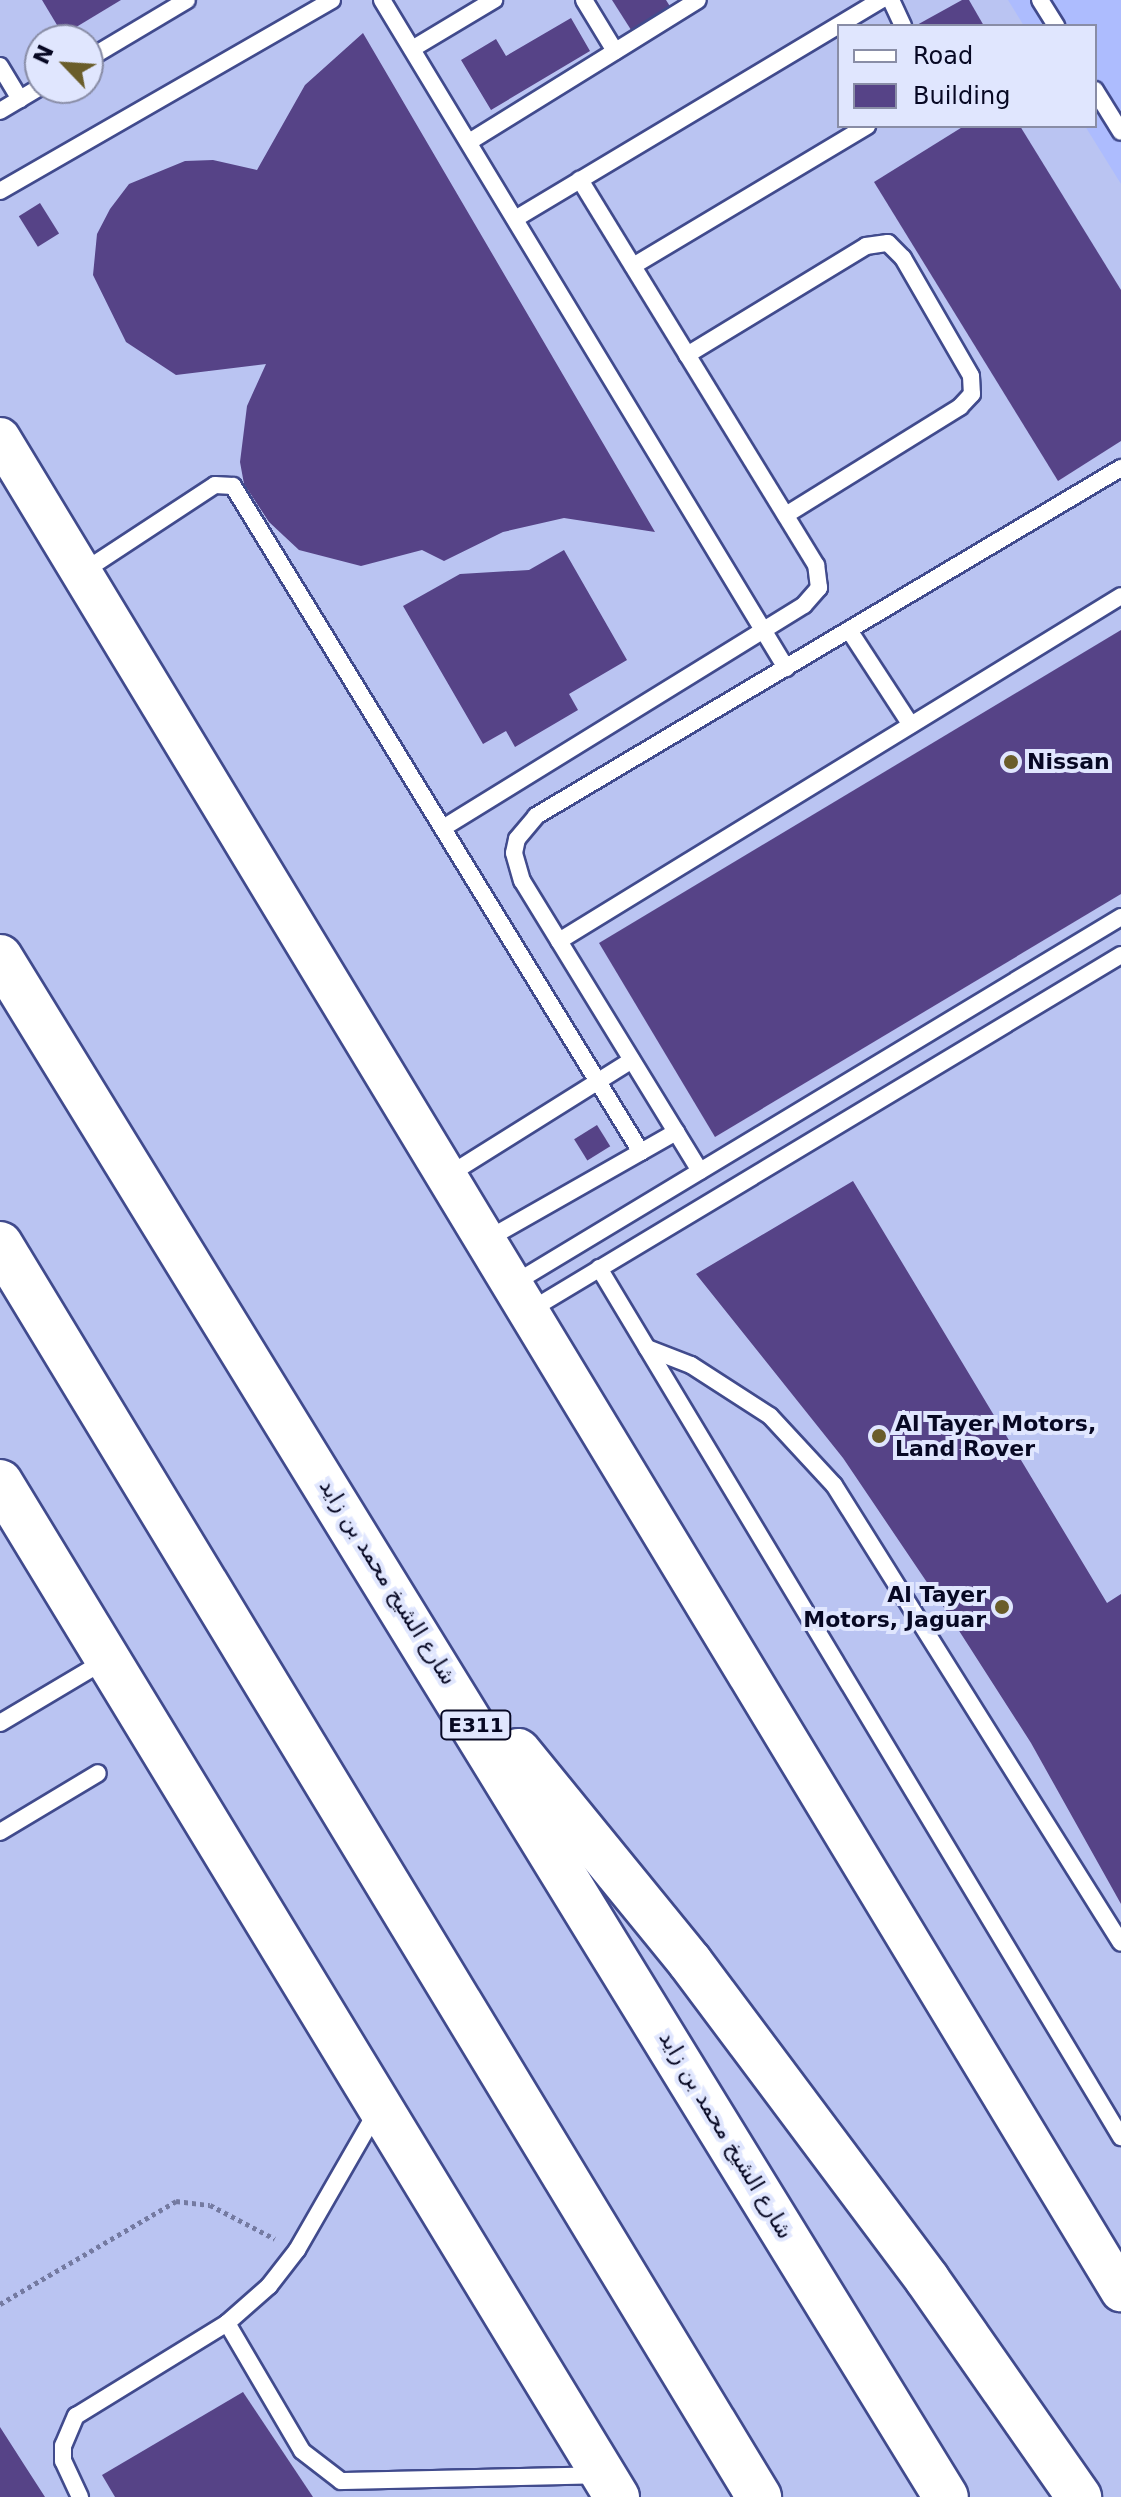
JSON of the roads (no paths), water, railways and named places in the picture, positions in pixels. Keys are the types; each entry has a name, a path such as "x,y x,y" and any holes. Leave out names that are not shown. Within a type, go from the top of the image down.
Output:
{"main road":[{"name":"شارع الشيخ محمد بن زايد","path":"0,957 414,1623 946,2497"},
{"path":"0,1244 759,2497"},
{"path":"0,1482 610,2486"},
{"path":"414,1623 700,1974 927,2279 1079,2497"}],"street":[{"path":"0,438 1121,2291"}],"lane":[{"path":"104,49 187,0"},
{"path":"0,191 332,0"},
{"path":"382,0 786,668"},
{"path":"412,49 494,0"},
{"path":"584,0 615,51"},
{"path":"469,142 698,0"},
{"path":"841,24 881,0"},
{"path":"891,0 902,24"},
{"path":"1040,0 1055,24"},
{"path":"515,219 837,26"},
{"path":"0,67 20,99"},
{"path":"1097,93 1121,132"},
{"path":"0,111 24,97"},
{"path":"633,266 864,128"},
{"path":"443,828 813,598 819,588 816,565 580,180"},
{"path":"687,355 866,246 877,242 897,249 971,376 972,394 960,407 786,515"},
{"path":"700,1171 516,868 517,839 525,826 1121,468"},
{"path":"81,573 215,485 233,486 641,1152"},
{"path":"559,941 1121,596"},
{"path":"849,630 911,725"},
{"path":"520,1298 700,1171 1121,917"},
{"path":"520,1298 599,1268 1121,955"},
{"path":"446,1176 632,1060"},
{"path":"485,1240 676,1132"},
{"path":"599,1268 1121,2137"},
{"path":"647,1348 691,1365 770,1416 834,1485 1121,1943"},
{"path":"0,1723 107,1659"},
{"path":"0,1832 98,1773"},
{"path":"80,2497 63,2461 63,2446 76,2416 227,2323 269,2286 297,2250 379,2106"},
{"path":"227,2323 313,2464 341,2481 373,2490 610,2486"}],"place":[{"name":"Nissan","path":"1011,762"},
{"name":"Al Tayer Motors, Land Rover","path":"879,1436"},
{"name":"Al Tayer Motors, Jaguar","path":"1002,1607"}]}
